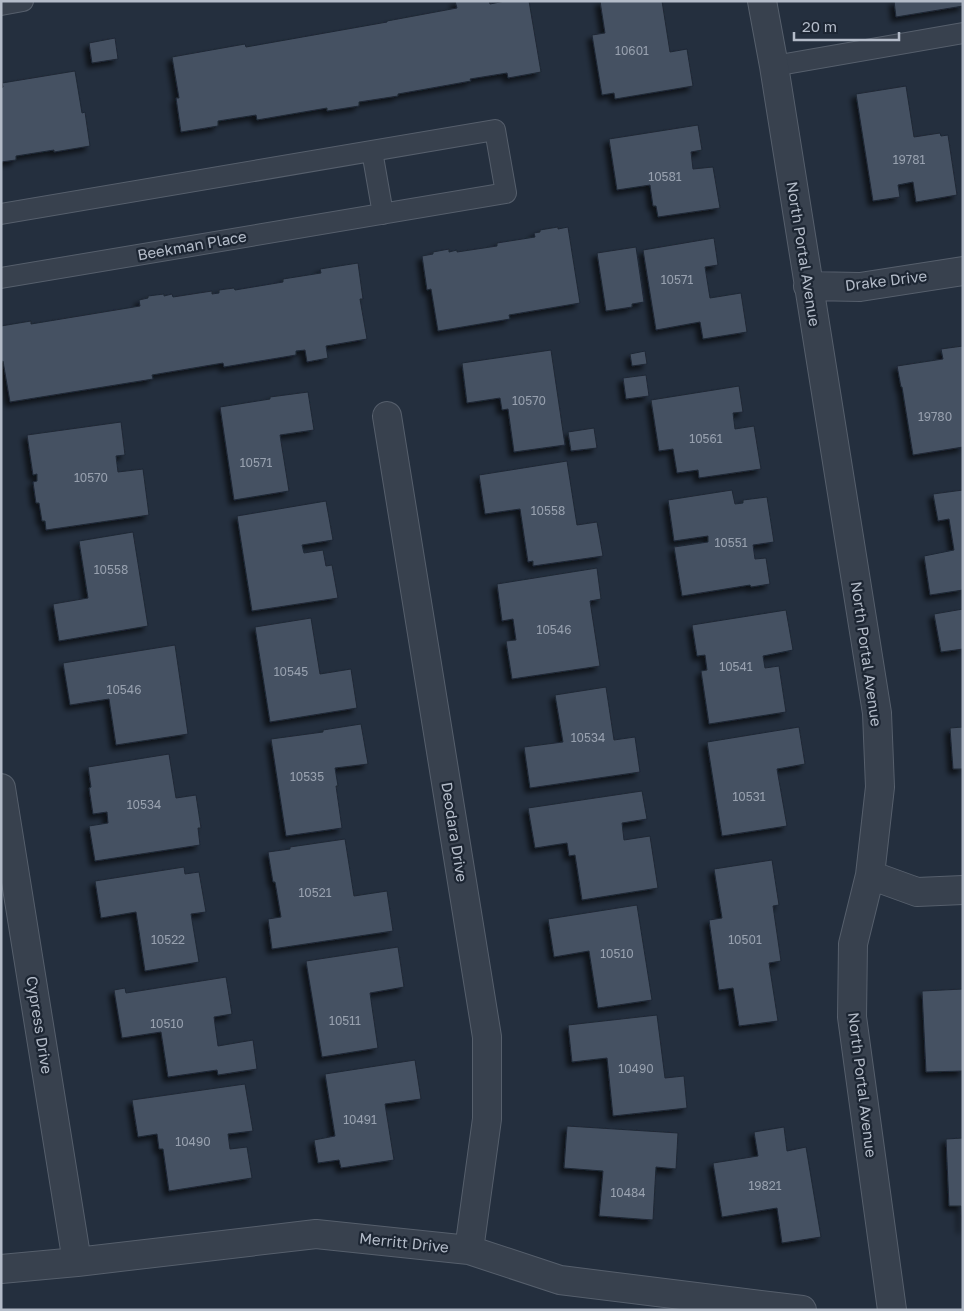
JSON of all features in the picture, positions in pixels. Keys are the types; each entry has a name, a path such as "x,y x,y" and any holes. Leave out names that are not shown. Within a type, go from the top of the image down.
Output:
{"street":[{"name":"North Portal Avenue","path":"762,1 877,713 880,787 870,875 853,944 852,1016 892,1310"},
{"name":"Drake Drive","path":"808,286 860,287 963,271"},
{"name":"Deodara Drive","path":"387,416 487,1037 487,1119 469,1250"},
{"name":"Cypress Drive","path":"1,788 77,1262"},
{"path":"870,875 918,892 963,890"},
{"name":"Merritt Drive","path":"1,1268 77,1262 316,1234 469,1250 560,1280 802,1310"}],"lane":[{"path":"1,5 23,1"},
{"path":"774,66 963,33"},
{"name":"Beekman Place","path":"1,214 496,130 506,193 1,278"},
{"path":"372,151 383,214"}],"building":[{"path":"455,1 489,1 490,4 505,1 529,1 541,72 508,78 507,73 470,79 471,81 359,102 359,106 327,111 327,108 257,120 256,115 218,121 218,126 181,132 176,98 179,98 172,57 245,44 246,47 387,22 457,8"},
{"path":"600,1 662,1 670,52 687,49 693,86 615,99 614,93 602,95 592,35 605,33"},
{"path":"894,1 963,1 963,6 896,17"},
{"path":"115,38 118,59 92,63 89,43"},
{"path":"75,71 82,113 85,112 90,146 16,156 16,160 1,162 2,83"},
{"path":"906,86 914,137 940,133 941,136 948,135 957,195 916,202 913,182 898,185 900,197 873,201 856,94"},
{"path":"698,125 702,150 691,152 693,169 713,167 720,208 658,217 656,206 653,206 650,185 617,190 609,139"},
{"path":"558,227 558,229 568,227 580,303 509,315 510,319 438,331 431,289 427,290 422,256 449,249 449,252 457,250 457,252 497,246 497,243 535,237 534,233 540,232 540,230"},
{"path":"714,238 718,265 705,267 710,298 741,293 747,332 703,339 700,322 656,330 643,250"},
{"path":"636,247 644,302 632,304 632,307 606,311 597,253"},
{"path":"358,263 363,299 360,299 367,339 326,346 328,358 307,362 305,350 296,351 296,355 224,367 223,363 152,375 153,379 10,402 3,361 1,362 1,326 31,321 31,324 140,306 139,300 148,298 148,296 172,294 173,297 212,291 212,294 219,293 219,290 234,288 235,290 283,282 283,279 321,273 320,269"},
{"path":"963,346 963,447 913,455 897,366 943,359 941,349"},
{"path":"551,350 565,445 514,452 508,409 502,410 500,398 467,403 462,363"},
{"path":"645,351 647,364 632,366 630,354"},
{"path":"646,375 649,396 626,399 623,378"},
{"path":"739,386 743,412 733,413 735,429 754,426 761,469 699,478 698,470 677,473 673,449 659,451 651,400"},
{"path":"308,392 314,430 280,435 289,491 234,500 220,407"},
{"path":"121,422 125,455 116,456 118,472 143,469 149,515 46,530 45,521 42,521 39,503 36,503 33,482 37,481 37,474 33,475 27,435"},
{"path":"594,428 597,448 571,451 568,432"},
{"path":"567,461 577,525 597,522 603,556 533,566 533,561 528,562 520,509 485,514 479,475"},
{"path":"732,490 735,504 743,503 743,500 767,497 774,542 753,545 755,559 766,558 770,584 751,587 750,585 682,596 674,547 708,542 708,536 674,541 668,500"},
{"path":"963,490 963,590 930,595 924,556 954,550 949,519 938,521 933,494"},
{"path":"326,501 333,540 302,545 304,553 323,550 326,566 332,565 338,598 252,611 237,516"},
{"path":"133,532 148,626 59,641 53,604 88,598 79,541"},
{"path":"597,568 601,599 590,601 600,666 512,679 506,641 516,640 513,619 502,621 497,584"},
{"path":"963,609 963,649 941,652 934,614"},
{"path":"786,610 793,650 763,656 765,668 779,666 786,712 709,724 701,671 707,670 705,655 697,656 692,625"},
{"path":"311,618 320,674 351,669 357,708 270,722 255,627"},
{"path":"175,645 188,734 116,745 109,699 70,705 63,663"},
{"path":"606,687 614,740 635,737 640,772 530,788 524,747 563,742 555,695"},
{"path":"361,724 368,764 335,768 342,828 286,836 271,739 323,732 323,730"},
{"path":"799,727 805,764 777,769 787,826 722,836 707,742"},
{"path":"963,727 963,769 953,769 950,728"},
{"path":"169,754 176,798 196,795 201,828 198,828 200,845 95,861 89,826 108,823 107,812 93,814 88,767"},
{"path":"642,791 647,819 622,823 624,840 650,836 658,888 582,900 575,855 569,856 567,843 535,848 528,808"},
{"path":"345,839 354,896 387,891 393,931 272,949 268,919 281,917 268,852"},
{"path":"772,860 779,905 773,906 781,961 769,963 778,1021 739,1026 733,988 719,990 709,920 722,918 714,869"},
{"path":"184,867 185,874 199,872 206,912 191,914 199,962 145,971 136,912 101,918 95,881"},
{"path":"637,905 652,1000 598,1008 589,951 554,957 548,919"},
{"path":"398,947 404,987 370,993 378,1048 322,1057 306,961"},
{"path":"226,977 232,1014 214,1017 218,1046 253,1040 257,1069 218,1075 217,1070 168,1077 161,1032 122,1038 114,990 125,988 126,993"},
{"path":"963,989 963,1071 926,1072 922,991"},
{"path":"657,1015 665,1078 684,1076 687,1108 613,1116 607,1058 572,1062 568,1025"},
{"path":"415,1060 421,1099 385,1104 394,1160 341,1168 339,1160 318,1163 314,1140 335,1136 325,1074"},
{"path":"245,1084 253,1131 228,1134 230,1149 247,1147 252,1178 169,1191 163,1149 159,1149 157,1134 138,1137 132,1100"},
{"path":"567,1126 678,1133 676,1169 656,1167 653,1220 599,1216 603,1171 564,1168"},
{"path":"784,1127 787,1151 806,1147 821,1237 782,1243 777,1208 722,1217 713,1163 758,1156 754,1132"},
{"path":"963,1138 962,1229 961,1206 949,1206 946,1139"}]}
